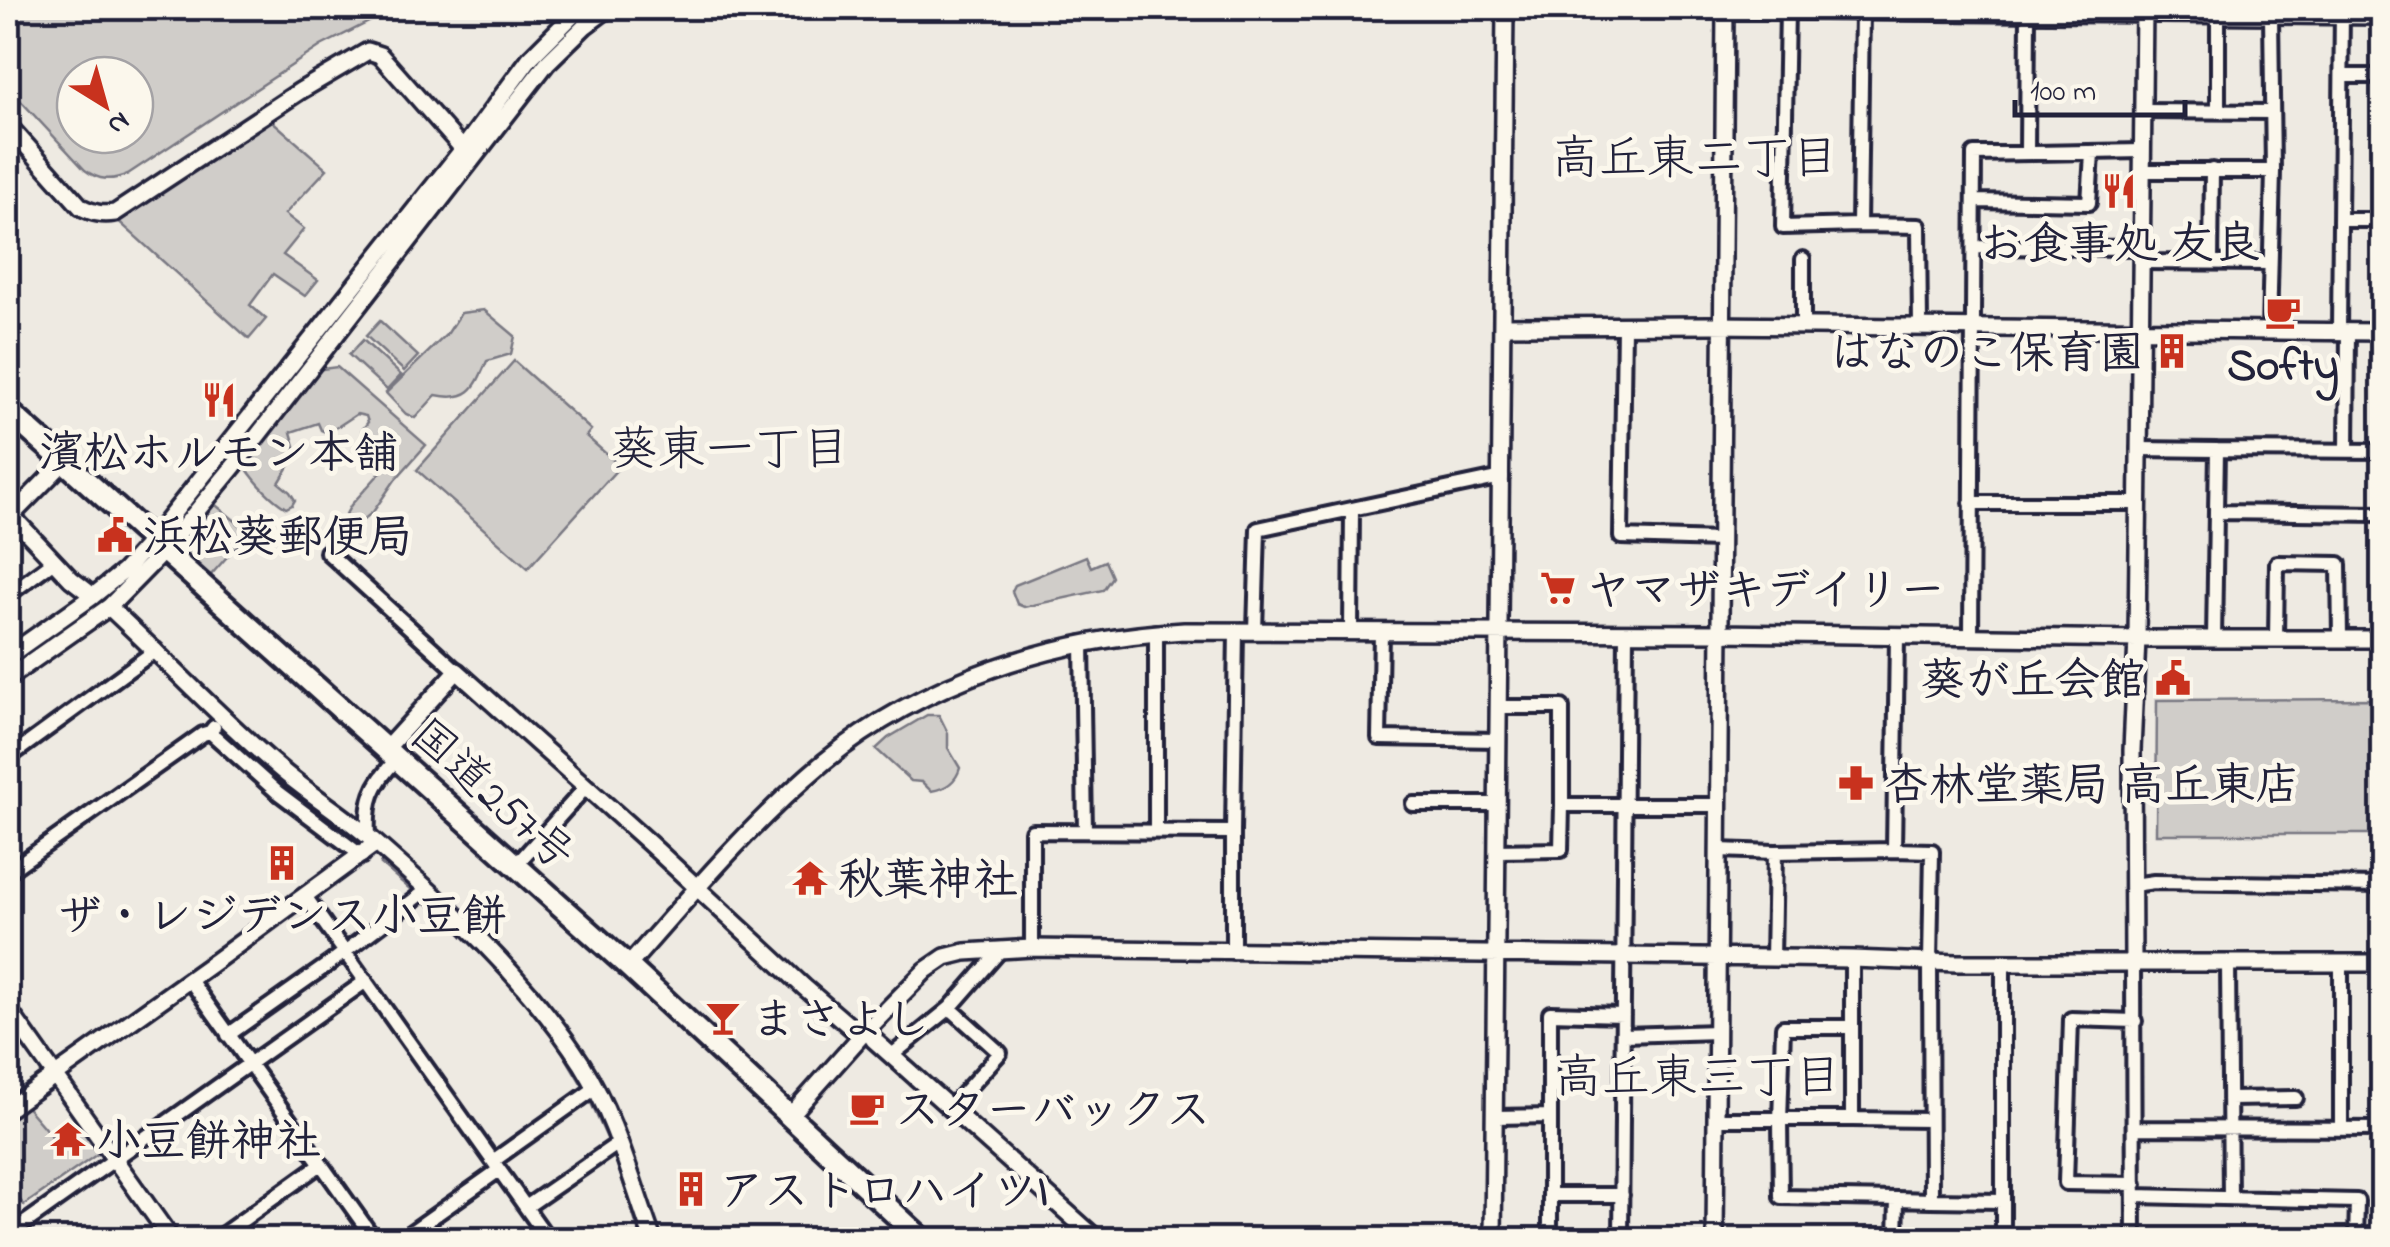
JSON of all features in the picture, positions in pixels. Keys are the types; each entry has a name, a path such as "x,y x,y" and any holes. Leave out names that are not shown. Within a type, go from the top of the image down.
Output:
{"highway":[{"name":"国道257号","path":"8,411 628,966 923,1240"}],"street":[{"path":"470,152 530,58 580,8"},
{"path":"8,678 108,607 470,152 547,63 584,26 609,8"},
{"path":"1493,1240 1505,8 2028,14 2144,11 2218,16 2342,12 2382,16"},
{"path":"1715,1240 1725,9"},
{"path":"1787,10 1784,227 1919,226 1920,326"},
{"path":"1860,225 1862,11"},
{"path":"2134,1240 2132,750 2137,640 2144,11"},
{"path":"2342,12 2340,220 2346,452"},
{"path":"2027,152 2028,14"},
{"path":"2269,330 2271,15"},
{"path":"2218,16 2218,111"},
{"path":"8,125 81,207 92,213 115,213 368,51 380,55 470,152"},
{"path":"2343,76 2382,76"},
{"path":"2143,111 2271,112"},
{"path":"1971,636 1974,154 2142,151"},
{"path":"1974,201 2089,203 2092,153"},
{"path":"2212,170 2212,262"},
{"path":"2142,171 2272,171"},
{"path":"2340,220 2382,220"},
{"path":"1974,247 2270,263"},
{"path":"1802,326 1803,260"},
{"path":"1504,326 2382,332"},
{"path":"1624,326 1621,538 1720,540"},
{"path":"2138,450 2382,452"},
{"path":"2214,639 2216,450"},
{"path":"64,462 8,516 93,596"},
{"path":"1255,631 1258,529 1502,476"},
{"path":"1971,503 2139,503"},
{"path":"1351,632 1352,510"},
{"path":"2216,512 2382,514"},
{"path":"8,656 157,546"},
{"path":"327,552 792,976 892,1055 1098,1240"},
{"path":"8,594 54,561"},
{"path":"2276,639 2277,563 2339,564 2340,638"},
{"path":"108,607 280,769 372,840 421,894 511,971 584,1067 589,1092 653,1240"},
{"path":"1233,952 1236,631"},
{"path":"628,966 780,803 826,761 878,725 960,681 1082,643 1156,632 1236,631 2382,639"},
{"path":"1156,632 1156,832"},
{"path":"1381,632 1379,738 1498,740"},
{"path":"1621,1240 1626,633"},
{"path":"1894,850 1897,636"},
{"path":"1082,643 1085,830"},
{"path":"8,758 156,650"},
{"path":"8,1109 362,856 372,840 367,816 372,794 391,754 457,671"},
{"path":"1497,850 1561,850 1562,804 1562,707 1498,707"},
{"path":"8,872 187,744 210,732 222,715"},
{"path":"210,732 277,792 362,856"},
{"path":"516,865 586,788"},
{"path":"1413,804 1497,804"},
{"path":"1562,804 1717,805"},
{"path":"1032,948 1032,830 1233,832"},
{"path":"1718,850 1932,852 1931,1200"},
{"path":"1772,958 1775,852"},
{"path":"2133,885 2382,885"},
{"path":"228,1034 421,894"},
{"path":"305,896 526,1207 543,1237"},
{"path":"789,1117 926,970 945,957 966,952 1032,948 1930,962 2382,962"},
{"path":"892,1055 950,1008 999,952"},
{"path":"1852,959 1852,1119"},
{"path":"2002,1240 2003,962"},
{"path":"2228,962 2230,1198"},
{"path":"2340,1129 2341,962"},
{"path":"190,980 375,1240"},
{"path":"8,1234 366,981"},
{"path":"950,1008 1000,1053 950,1108"},
{"path":"8,1009 172,1240"},
{"path":"1550,1240 1550,1013 1623,1015"},
{"path":"2135,1021 2071,1020 2066,1183 2230,1198 2357,1201 2356,1240"},
{"path":"1852,1027 1782,1027 1781,1197 2002,1201"},
{"path":"1624,1035 1717,1032"},
{"path":"400,1240 589,1092"},
{"path":"2229,1099 2296,1098"},
{"path":"1496,1116 1550,1116"},
{"path":"1716,1119 1930,1120"},
{"path":"2135,1128 2382,1129"},
{"path":"526,1207 614,1145"},
{"path":"215,1240 321,1164"},
{"path":"1550,1196 1622,1195"},
{"path":"1896,1240 1897,1199"}],"shaded area":[{"path":"8,8 412,8 373,20 321,46 128,174 116,178 90,174 71,155 155,155 155,55 55,55 55,138 8,87"},
{"path":"270,119 327,169 285,214 304,229 283,255 318,280 305,296 273,274 250,305 266,319 249,339 115,218"},
{"path":"484,310 515,336 511,354 487,361 470,391 457,396 436,395 415,418 406,414 386,393 448,333 461,313"},
{"path":"380,321 418,356 404,371 366,336"},
{"path":"363,340 401,375 387,390 349,355"},
{"path":"514,361 591,430 586,436 620,466 528,568 417,470"},
{"path":"337,367 426,445 373,512 357,525 350,524 345,516 390,462 387,450 362,430 368,422 366,416 357,414 328,433 318,423 291,432 297,453 279,483 295,500 286,508 262,488 244,465 315,370"},
{"path":"212,502 249,532 210,576 181,551 184,536"},
{"path":"1086,556 1091,567 1105,561 1112,577 1103,590 1024,607 1017,604 1012,591 1015,585"},
{"path":"2382,699 2382,834 2156,834 2157,700"},
{"path":"927,715 939,715 948,733 948,748 960,768 949,784 931,791 922,782 911,781 876,749"},
{"path":"24,1104 55,1140 79,1124 99,1153 24,1205 15,1194 8,1199 8,1115"}],"waterway":[{"path":"381,863 471,941"},
{"path":"514,988 556,1040 586,1090"},
{"path":"590,1099 614,1152 642,1240"}],"place":[{"name":"お食事処 友良","path":"2119,191"},
{"name":"Softy","path":"2283,312"},
{"name":"はなのこ保育園","path":"2172,351"},
{"name":"濱松ホルモン本舗","path":"219,400"},
{"name":"浜松葵郵便局","path":"115,535"},
{"name":"ヤマザキデイリー","path":"1558,588"},
{"name":"葵が丘会館","path":"2173,678"},
{"name":"杏林堂薬局 高丘東店","path":"1856,783"},
{"name":"ザ・レジデンス小豆餅","path":"282,863"},
{"name":"秋葉神社","path":"810,878"},
{"name":"まさよし","path":"723,1018"},
{"name":"スターバックス","path":"867,1108"},
{"name":"小豆餅神社","path":"68,1139"},
{"name":"アストロハイツI","path":"691,1189"}],"district":[{"name":"高丘東二丁目","path":"1695,156"},
{"name":"葵東一丁目","path":"730,447"},
{"name":"高丘東三丁目","path":"1698,1075"}]}
